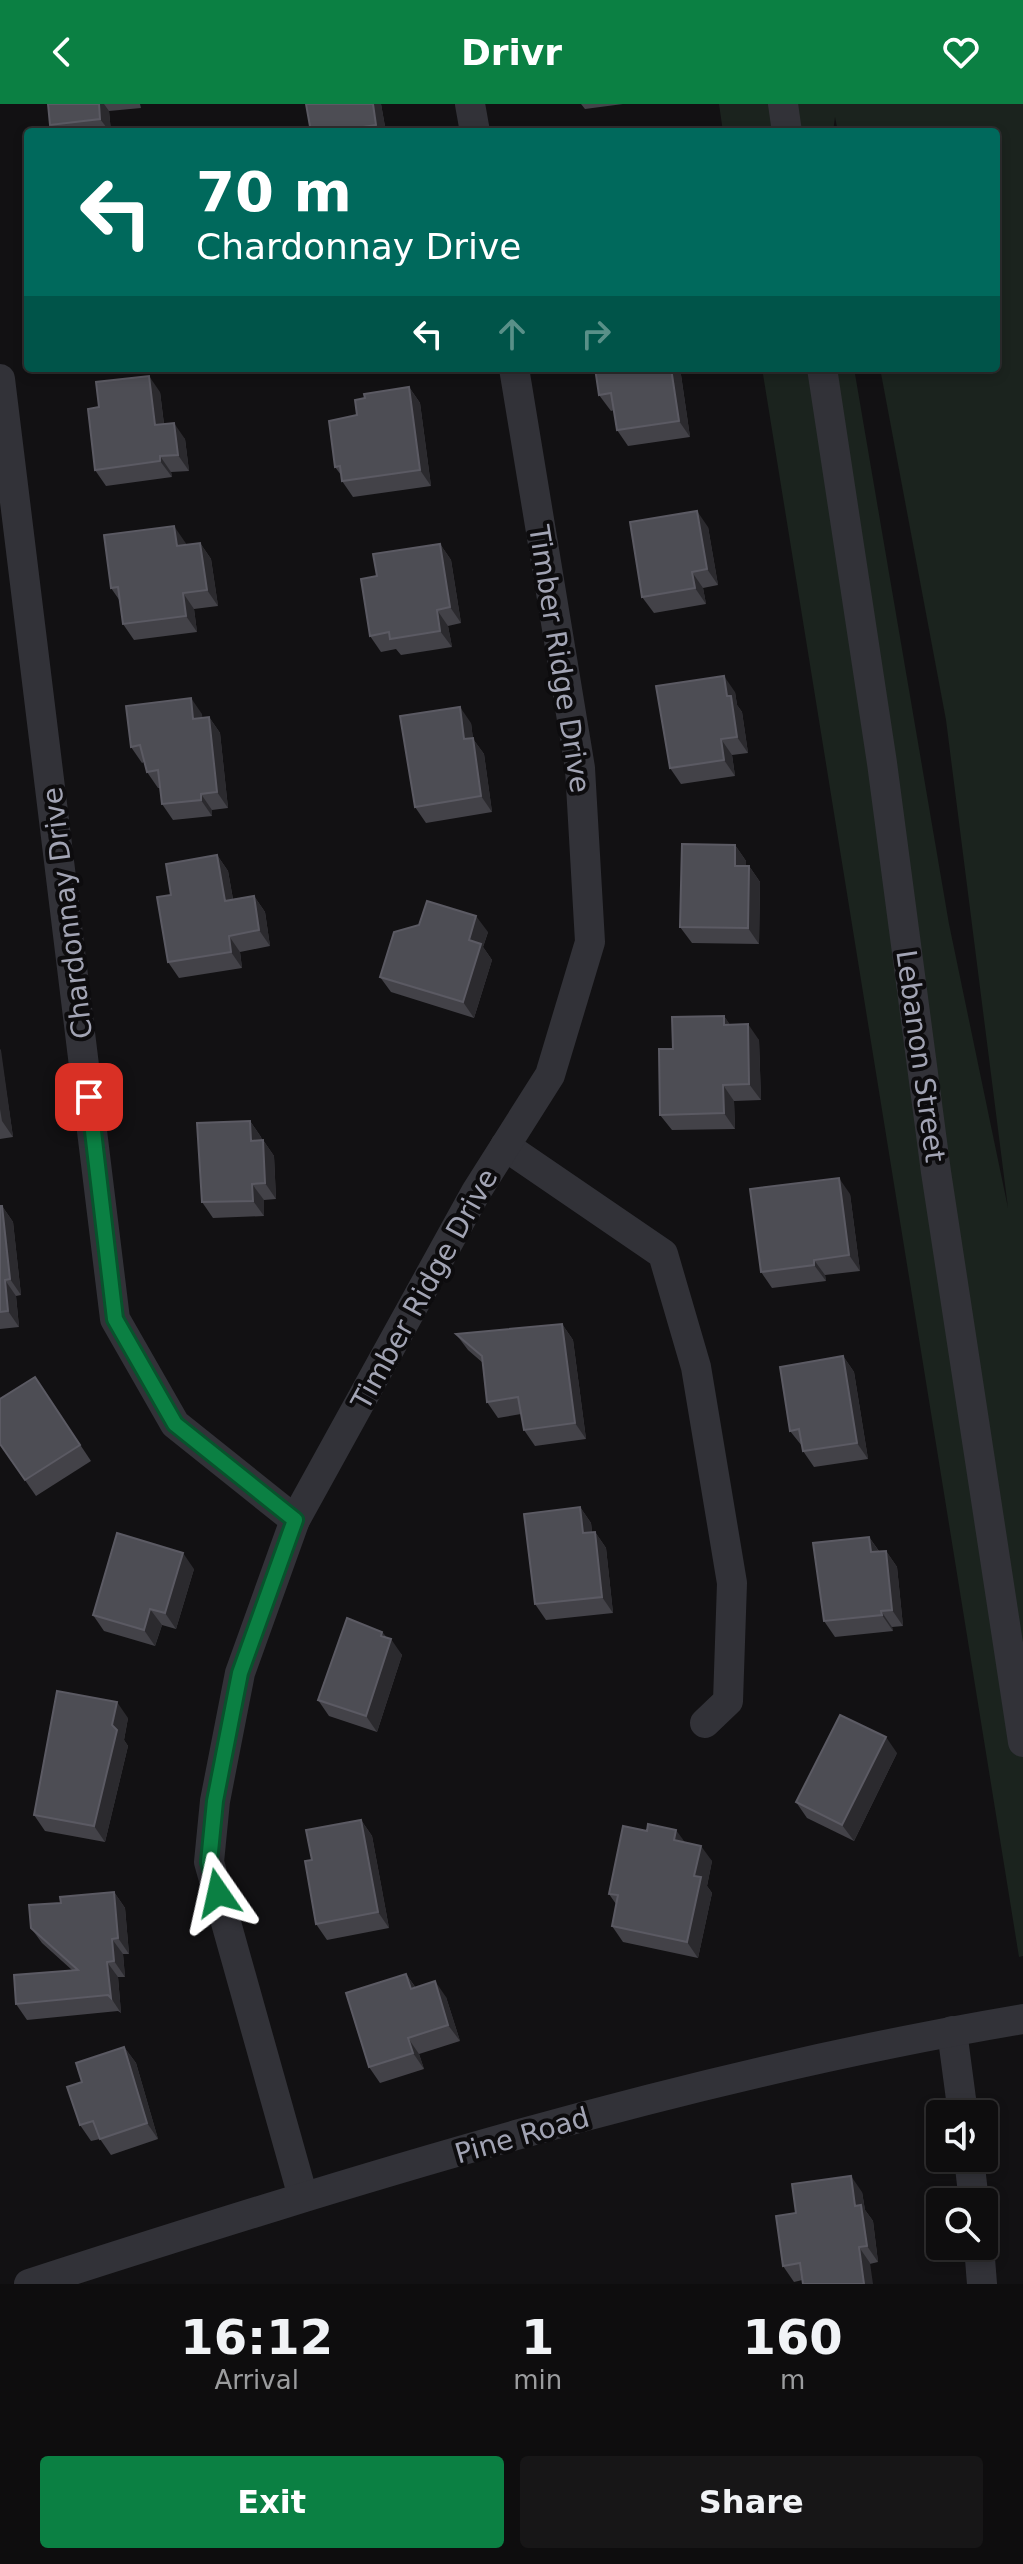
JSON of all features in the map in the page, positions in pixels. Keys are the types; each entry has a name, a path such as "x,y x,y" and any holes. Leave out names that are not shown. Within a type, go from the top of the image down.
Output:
{"street":[{"path":"470,104 474,128"},
{"path":"783,104 786,128"},
{"name":"Timber Ridge Drive","path":"303,2197 209,1862 215,1801 240,1673 295,1520 505,1146 550,1075 590,942 580,768 515,372"},
{"name":"Lebanon Street","path":"823,372 882,763 936,1172 1023,1742"},
{"name":"Chardonnay Drive","path":"0,379 115,1319 175,1424 295,1520"},
{"path":"505,1146 663,1254 696,1367 732,1583 728,1701 705,1723"},
{"name":"Pine Road","path":"29,2284 303,2197 765,2069 1023,2019"},
{"path":"952,2031 961,2100"},
{"path":"980,2260 982,2284"}],"shaded area":[{"path":"719,104 1023,104 1023,1956 1019,1957 763,372 855,372 949,924 1008,1208 946,720 881,372 1000,372 1000,128 837,128 835,117 834,128 722,128"}],"building":[{"path":"48,104 99,104 100,119 50,125"},
{"path":"306,104 373,104 376,125 310,128"},
{"path":"596,372 672,372 679,421 617,430 611,393 599,395"},
{"path":"149,376 155,425 174,423 178,455 160,456 160,461 95,470 88,409 99,407 96,382"},
{"path":"409,387 420,470 342,481 340,466 335,467 329,421 357,415 355,400 365,398 364,394"},
{"path":"697,511 707,569 692,572 695,588 642,597 630,522"},
{"path":"174,526 177,546 200,543 207,590 183,593 186,616 123,624 118,587 111,588 104,535"},
{"path":"440,544 450,607 437,610 440,631 390,639 389,632 370,636 361,579 377,576 373,554"},
{"path":"724,676 727,696 731,696 737,737 721,739 724,760 670,768 656,686"},
{"path":"191,698 193,719 209,717 217,792 201,794 201,800 162,804 158,770 147,772 140,745 131,747 126,706"},
{"path":"460,707 464,739 473,738 481,796 415,807 400,716"},
{"path":"682,844 735,845 735,866 749,866 748,928 680,927"},
{"path":"217,855 225,901 254,896 259,930 229,936 231,952 168,962 157,897 171,895 166,864"},
{"path":"427,901 476,916 469,940 481,944 463,1002 380,977 394,932 419,925"},
{"path":"724,1016 724,1025 748,1024 749,1084 723,1085 724,1113 660,1115 659,1049 673,1049 672,1017"},
{"path":"250,1121 251,1141 263,1140 265,1183 252,1184 253,1201 202,1202 197,1123"},
{"path":"839,1178 849,1255 814,1260 814,1265 761,1272 750,1189"},
{"path":"0,1206 10,1279 5,1280 8,1311 0,1312"},
{"path":"562,1324 575,1423 524,1430 518,1397 487,1402 482,1356 456,1334"},
{"path":"843,1356 857,1443 803,1451 799,1429 790,1431 780,1367"},
{"path":"35,1377 80,1445 25,1480 0,1444 0,1399"},
{"path":"580,1507 583,1533 595,1532 602,1597 535,1604 524,1514"},
{"path":"117,1533 183,1553 165,1613 150,1609 144,1630 93,1615"},
{"path":"869,1537 871,1552 886,1551 892,1610 881,1611 882,1615 824,1621 813,1543"},
{"path":"347,1618 382,1632 381,1636 391,1639 366,1716 318,1700"},
{"path":"57,1691 117,1702 112,1725 117,1730 94,1826 34,1815"},
{"path":"840,1715 886,1737 842,1825 796,1802"},
{"path":"361,1820 378,1912 316,1924 305,1861 312,1860 306,1830"},
{"path":"648,1824 676,1830 674,1840 701,1846 694,1876 701,1877 687,1942 612,1926 618,1895 609,1894 623,1826 647,1831"},
{"path":"114,1892 118,1938 112,1939 114,1961 107,1962 111,1998 108,1995 16,2004 14,1975 78,1970 31,1928 29,1905 61,1903 60,1897"},
{"path":"406,1974 411,1989 435,1981 448,2025 408,2038 413,2053 369,2067 346,1993"},
{"path":"124,2047 147,2123 100,2139 93,2121 80,2125 67,2087 82,2082 76,2063"},
{"path":"851,2176 855,2206 861,2205 867,2246 859,2247 864,2284 803,2284 800,2263 783,2266 776,2216 796,2213 792,2184"}],"route":[{"path":"89,1097 115,1319 175,1424 295,1520 240,1673 215,1801 209,1862 218,1893"}]}
